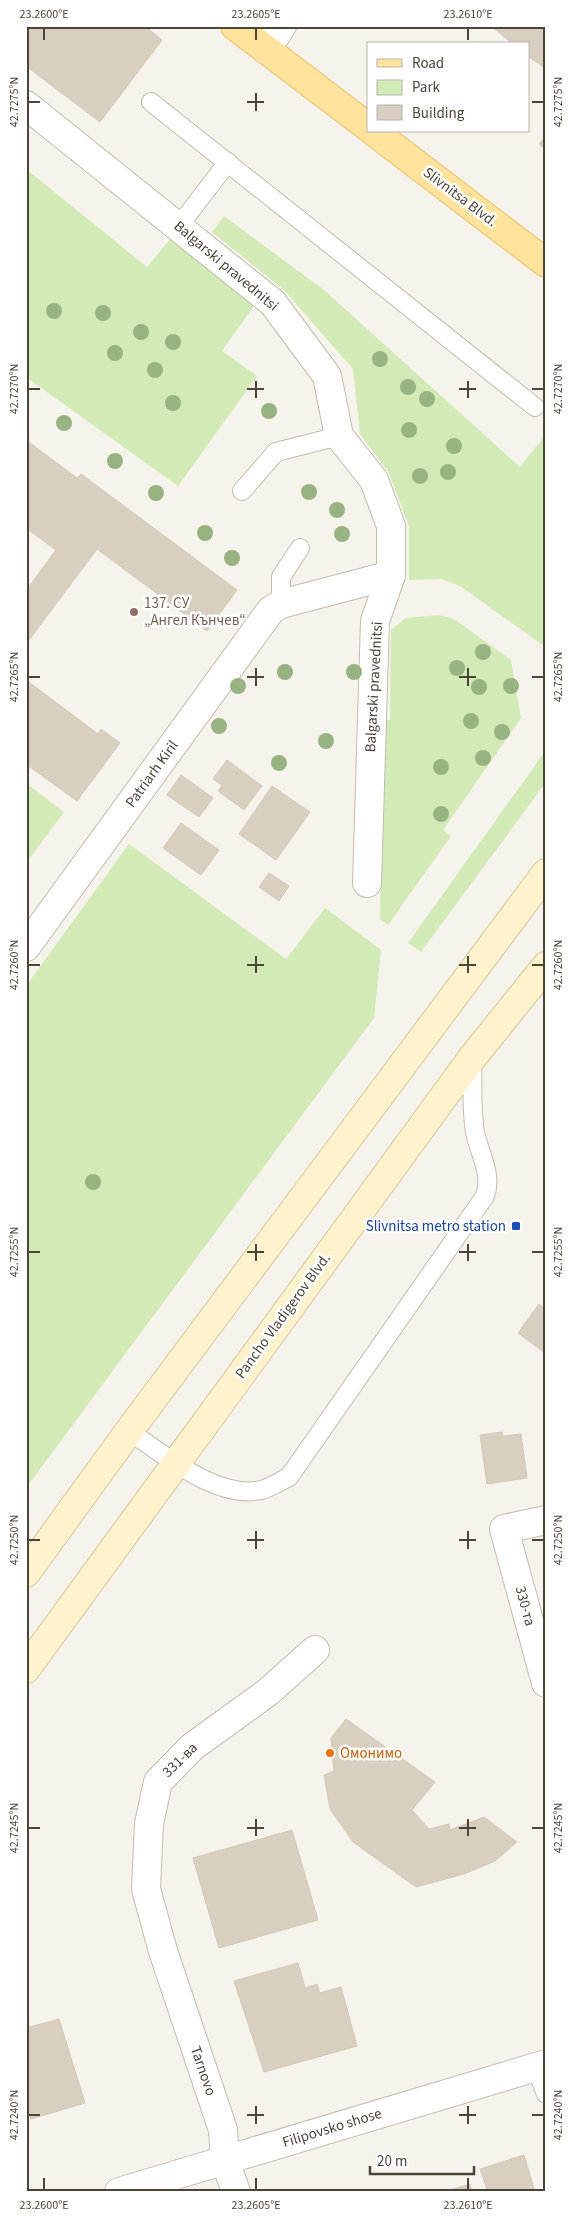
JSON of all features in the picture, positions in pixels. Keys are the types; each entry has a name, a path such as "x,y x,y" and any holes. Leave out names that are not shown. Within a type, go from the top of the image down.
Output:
{"main road":[{"path":"235,26 367,127"},
{"name":"Slivnitsa Blvd.","path":"374,132 546,263"},
{"path":"26,1573 129,1431 546,873"},
{"name":"Pancho Vladigerov Blvd.","path":"26,1669 472,1058 546,966"}],"street":[{"path":"266,50 282,26"},
{"name":"Balgarski pravednitsi","path":"26,105 274,302 327,376 339,436 374,480 390,526 391,575 375,621 367,883"},
{"path":"281,604 391,575"},
{"name":"Patriarh Kiril","path":"26,947 271,610 281,604"},
{"name":"330-та","path":"546,1520 504,1529 546,1683"},
{"name":"331-ва","path":"163,1951 146,1889 149,1824 158,1782 192,1747 268,1692 315,1650"},
{"name":"Tarnovo","path":"163,1951 224,2130 225,2160 236,2192"},
{"name":"Filipovsko shose","path":"119,2192 541,2066"}],"lane":[{"path":"151,102 535,407"},
{"path":"178,227 228,162"},
{"path":"242,491 276,452 339,436"},
{"path":"281,604 281,577 300,548"},
{"path":"129,1431 206,1481 240,1492 262,1490 289,1477 485,1196 488,1187 487,1174 475,1134 473,1116 472,1058"},
{"path":"541,2066 546,2094"}],"green space":[{"path":"26,169 147,267 171,238 254,306 222,351 257,376 178,486 26,377"},
{"path":"224,216 324,290 520,467 546,434 546,656 544,646 460,586 441,579 409,580 409,526 389,473 360,434 353,369 284,290 212,232"},
{"path":"439,615 454,619 511,660 521,718 443,830 451,836 388,925 380,919 383,720 390,720 391,630 406,618"},
{"path":"546,750 546,782 421,952 408,943"},
{"path":"26,783 64,812 26,863"},
{"path":"129,844 286,959 325,908 381,950 374,1018 26,1488 26,986"}],"building":[{"path":"26,26 145,26 162,40 100,122 26,66"},
{"path":"491,26 536,26 541,30 546,26 546,69 530,57 530,42 511,42"},
{"path":"546,136 546,150 539,144"},
{"path":"26,440 77,478 81,474 237,590 207,631 97,549 26,644 26,591 56,550 26,528"},
{"path":"26,680 98,734 101,729 120,743 77,801 26,764"},
{"path":"227,760 262,786 244,810 218,791 222,785 213,779"},
{"path":"181,775 213,798 199,817 167,795"},
{"path":"272,786 310,812 276,860 239,834"},
{"path":"181,823 219,850 201,875 163,848"},
{"path":"269,873 289,886 279,901 259,887"},
{"path":"539,1304 546,1309 545,1353 518,1333"},
{"path":"502,1432 503,1436 521,1434 527,1478 487,1484 480,1435"},
{"path":"346,1719 435,1782 412,1810 429,1829 449,1824 450,1830 484,1817 517,1842 495,1861 464,1874 416,1887 353,1842 330,1809 324,1775 334,1771 331,1738"},
{"path":"292,1830 318,1920 219,1948 193,1858"},
{"path":"298,1963 305,1988 317,1984 320,1993 341,1987 357,2046 264,2072 234,1981"},
{"path":"59,2019 85,2103 31,2119 26,2104 26,2028"},
{"path":"524,2155 535,2192 488,2192 480,2169"},
{"path":"470,2184 472,2192 444,2192"}],"place":[{"name":"137. СУ „Ангел Кънчев“","path":"134,612"},
{"name":"Slivnitsa metro station","path":"516,1226"},
{"name":"Омонимо","path":"330,1753"}]}
